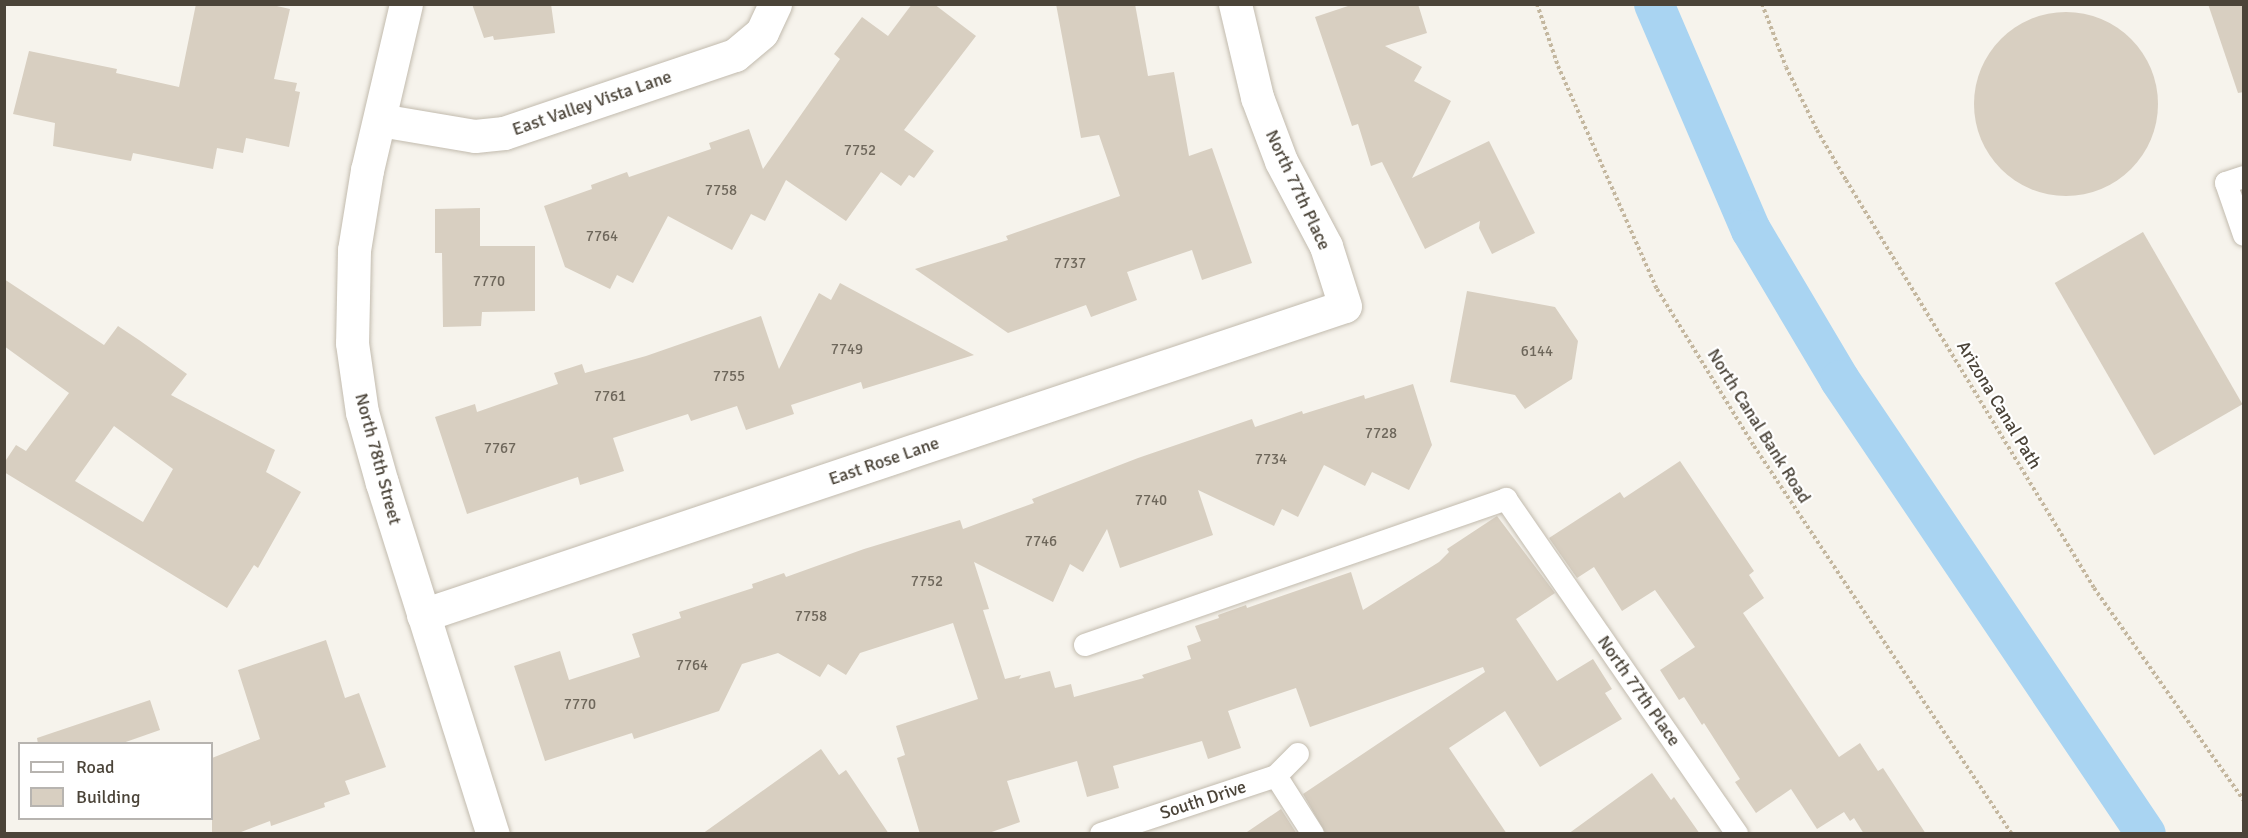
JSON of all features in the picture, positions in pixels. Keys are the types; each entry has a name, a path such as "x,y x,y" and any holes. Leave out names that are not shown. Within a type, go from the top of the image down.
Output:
{"street":[{"name":"North 78th Street","path":"406,4 367,170 354,250 352,343 362,412 423,615 494,834"},
{"name":"East Valley Vista Lane","path":"380,120 475,136 504,133 735,55 762,33 775,4"},
{"name":"North 77th Place","path":"1235,4 1257,97 1281,161 1326,246 1345,306"},
{"name":"East Rose Lane","path":"423,615 1345,306"}],"lane":[{"path":"2244,177 2226,183 2244,235"},
{"name":"North 77th Place","path":"1085,645 1506,499 1737,834"},
{"name":"South Drive","path":"1101,834 1276,776 1298,754"},
{"path":"1276,776 1313,834"}],"path":[{"name":"North Canal Bank Road","path":"1537,4 1558,66 1658,289 1760,455 2013,834"},
{"name":"Arizona Canal Path","path":"1762,4 1786,67 1817,130 1846,180 2094,588 2244,801"}],"building":[{"path":"196,4 268,4 290,9 274,79 297,83 295,91 300,92 289,147 246,138 243,153 217,148 213,169 133,153 131,161 53,146 55,123 13,114 29,51 117,69 116,73 179,87"},
{"path":"472,4 551,4 555,33 494,40 493,36 484,38"},
{"path":"912,4 934,4 976,36 904,130 934,151 914,178 909,175 901,186 881,172 846,221 786,180 765,221 751,214 732,250 668,216 633,283 617,275 610,289 565,267 544,206 592,189 591,185 627,172 629,177 711,149 709,143 749,129 763,169 840,59 834,54 862,17 888,36"},
{"path":"1056,4 1135,4 1148,76 1174,72 1189,156 1212,148 1252,263 1202,280 1192,250 1127,272 1137,300 1091,317 1086,305 1008,333 915,269 1008,240 1006,236 1120,196 1099,135 1081,138"},
{"path":"1354,4 1418,4 1427,33 1385,46 1422,67 1414,81 1451,101 1412,178 1489,141 1535,233 1492,254 1479,228 1480,221 1425,249 1382,162 1371,166 1358,124 1352,126 1315,17"},
{"path":"2208,4 2244,4 2244,92 2238,93"},
{"path":"2066,12 2084,13 2101,19 2117,27 2131,39 2143,53 2151,69 2157,86 2157,122 2151,139 2143,155 2131,169 2117,181 2101,189 2084,195 2066,196 2048,195 2031,189 2015,181 2001,169 1989,155 1981,139 1975,122 1974,104 1975,86 1981,69 1989,53 2001,39 2015,27 2031,19 2048,13"},
{"path":"480,208 480,246 535,246 535,311 482,312 481,326 443,327 442,253 435,253 435,209"},
{"path":"2143,232 2242,404 2154,455 2055,283"},
{"path":"4,279 104,345 118,326 187,374 171,395 275,450 266,472 301,492 258,568 254,565 227,608 4,472 4,463 16,445 26,451 69,393 4,346","holes":["114,426 173,469 143,522 75,481"]},
{"path":"840,283 974,355 863,389 861,382 791,405 794,414 746,430 737,406 691,421 688,414 613,438 624,471 580,485 578,477 467,514 435,417 475,404 477,412 558,384 554,373 582,364 585,373 646,356 761,316 779,369 819,293 831,300"},
{"path":"1467,291 1555,307 1578,341 1572,379 1525,409 1515,395 1450,382"},
{"path":"1413,384 1432,445 1409,490 1372,472 1365,486 1324,465 1298,517 1282,509 1274,526 1198,490 1213,535 1120,568 1107,529 1083,572 1070,564 1053,602 974,562 989,609 983,610 1005,679 1021,675 1019,679 1050,671 1055,688 1071,684 1074,697 1144,678 1142,675 1191,659 1187,646 1201,641 1195,626 1219,618 1218,615 1246,605 1247,608 1351,572 1363,610 1439,562 1449,552 1447,549 1497,516 1555,593 1516,619 1557,681 1593,659 1612,689 1605,693 1622,719 1540,767 1505,711 1449,748 1507,834 1326,834 1303,794 1485,672 1483,667 1310,727 1296,688 1228,711 1241,748 1208,759 1202,741 1113,766 1119,788 1087,797 1077,761 1007,781 1020,822 986,834 920,834 897,758 905,755 896,726 978,699 953,623 860,653 846,675 828,664 820,677 778,653 742,664 719,711 634,739 632,733 545,761 514,666 560,651 569,680 640,657 632,634 681,618 679,612 753,588 752,584 784,573 786,577 864,549 960,520 963,529 1034,503 1032,499 1138,458 1252,419 1255,427 1302,411 1303,414 1364,395 1365,399"},
{"path":"1680,461 1754,571 1749,575 1764,598 1743,613 1839,757 1860,743 1878,771 1883,768 1926,834 1864,834 1854,818 1850,821 1844,812 1817,829 1791,789 1756,813 1735,782 1740,779 1704,723 1702,725 1684,697 1679,700 1660,670 1695,647 1655,590 1622,611 1594,567 1577,578 1549,538 1620,492 1624,498"},
{"path":"326,640 345,698 359,693 386,767 345,781 350,794 324,803 325,807 271,826 270,821 236,834 212,834 213,758 260,739 238,670"},
{"path":"150,700 160,730 126,742 38,742 37,738"},
{"path":"821,749 839,775 846,770 889,834 702,834"},
{"path":"1652,773 1671,800 1674,797 1700,834 1568,834"},
{"path":"1281,809 1297,834 1244,834"}],"waterway":[{"path":"1654,4 1751,230 1840,380 2146,834"}]}
